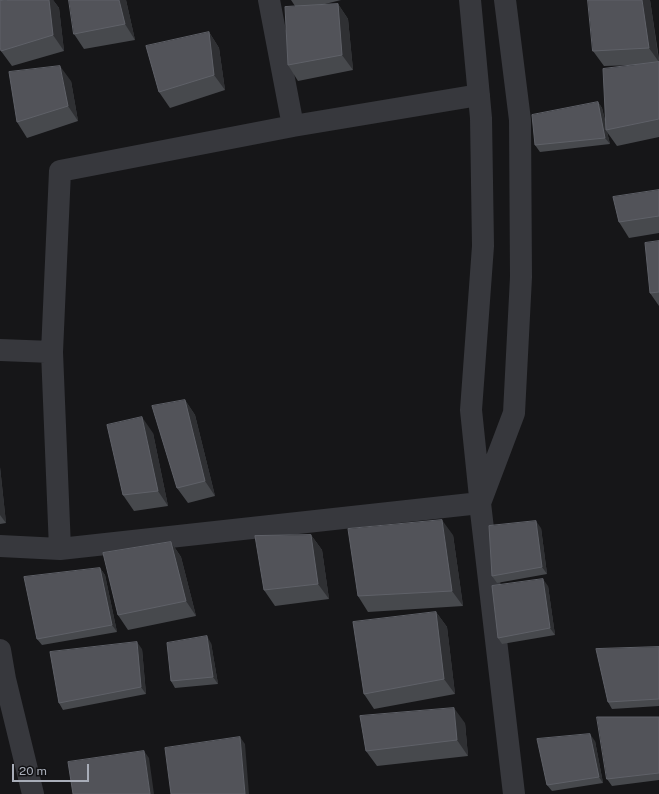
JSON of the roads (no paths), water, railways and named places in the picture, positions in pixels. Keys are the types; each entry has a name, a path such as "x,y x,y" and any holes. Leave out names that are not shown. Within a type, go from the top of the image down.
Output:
{"street":[{"path":"269,0 293,126"},
{"path":"470,0 481,118 483,246 471,410 480,503 514,794"},
{"path":"480,503 514,413 522,277 520,120 505,0"},
{"path":"60,550 52,352 60,171 293,126 479,95"},
{"path":"0,350 52,352"},
{"path":"0,546 60,550 480,503"},
{"path":"0,650 2,679 33,794"}]}
